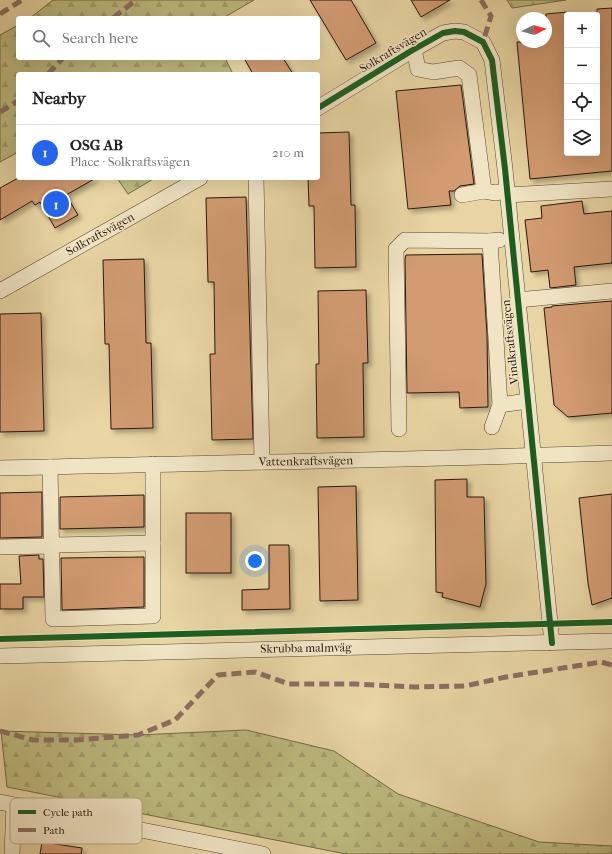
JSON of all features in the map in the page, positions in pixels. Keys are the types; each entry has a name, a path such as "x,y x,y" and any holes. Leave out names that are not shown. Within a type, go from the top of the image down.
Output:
{"street":[{"name":"Solkraftsvägen","path":"320,107 414,49 444,33 456,31 464,32 483,42"},
{"name":"Vindkraftsvägen","path":"483,42 492,60 512,240 532,456 552,643"},
{"path":"414,49 418,69 433,72 459,68 469,75 484,191"},
{"name":"Solkraftsvägen","path":"0,291 196,180"},
{"path":"256,180 262,462"},
{"path":"462,195 484,191 507,193 612,189"},
{"path":"399,429 396,249 405,240 512,240"},
{"path":"490,241 500,405 492,427"},
{"path":"518,300 612,291"},
{"path":"500,405 527,401"},
{"name":"Vattenkraftsvägen","path":"0,468 373,461 612,453"},
{"path":"50,467 53,619 61,619 153,616 153,464"},
{"path":"0,547 153,543"},
{"name":"Skrubba malmväg","path":"0,656 612,641"},
{"path":"7,803 10,834"},
{"path":"142,830 263,854"},
{"path":"11,844 12,854"}],"green space":[{"path":"53,0 254,0 226,16 33,16"},
{"path":"507,0 566,0 512,8"},
{"path":"16,26 16,60 226,60 232,72 16,72 16,153 0,162 0,35"},
{"path":"118,180 152,180 128,194"},
{"path":"246,730 334,751 398,794 539,842 612,846 612,854 346,854 142,814 142,798 63,798 7,787 1,731 138,735"}],"building":[{"path":"310,0 351,0 376,43 346,60"},
{"path":"411,0 450,0 421,17"},
{"path":"612,8 612,171 530,179 518,48 552,48 552,13 564,12 564,156 600,156 600,12 597,12 597,9"},
{"path":"245,60 284,60 292,72 252,72"},
{"path":"461,85 474,184 460,186 454,191 449,191 451,205 408,209 396,91"},
{"path":"349,132 351,205 355,205 356,267 315,268 314,206 309,206 308,180 320,180 320,133"},
{"path":"16,179 92,180 66,195 78,215 55,228 40,202 35,205 32,201 0,220 0,188"},
{"path":"246,197 253,439 212,440 210,354 215,354 214,282 208,282 206,198"},
{"path":"582,201 584,214 612,211 612,263 574,267 576,285 550,288 548,270 531,272 525,220 542,218 541,206"},
{"path":"482,254 487,335 488,407 460,408 459,392 407,393 406,255"},
{"path":"144,259 146,343 151,343 153,428 111,429 109,344 105,344 103,260"},
{"path":"366,290 368,363 363,363 364,437 317,438 316,364 319,364 318,291"},
{"path":"612,301 612,413 568,417 554,405 544,308"},
{"path":"41,313 44,431 0,432 0,314"},
{"path":"467,479 467,497 484,497 486,584 480,607 442,597 443,593 436,592 435,480"},
{"path":"356,486 358,600 320,601 318,487"},
{"path":"42,492 42,537 0,538 0,493"},
{"path":"612,494 612,598 592,605 588,583 579,498"},
{"path":"144,495 144,527 60,529 60,497"},
{"path":"186,513 231,513 231,573 186,573"},
{"path":"269,545 289,545 290,609 242,610 242,590 269,589"},
{"path":"39,555 39,559 43,559 44,597 23,597 23,609 0,609 0,584 21,584 19,556"},
{"path":"144,557 144,607 62,610 61,558"},
{"path":"42,844 55,844 82,848 81,854 40,854"}],"marked path":[{"path":"0,14 22,0"},
{"path":"116,16 136,0"},
{"path":"481,0 491,16 483,42"},
{"path":"50,72 61,60"},
{"path":"0,112 16,102"},
{"path":"0,731 33,740 76,740 138,735 175,720 218,675 255,672 289,684 354,684 415,687 465,686 506,677 601,662 612,665"}],"cycle path":[{"path":"320,107 443,33 455,31 464,32 483,42 492,60 505,169 552,643"},
{"path":"0,639 612,622"}],"place":[{"name":"OSG AB","path":"56,204"}]}
